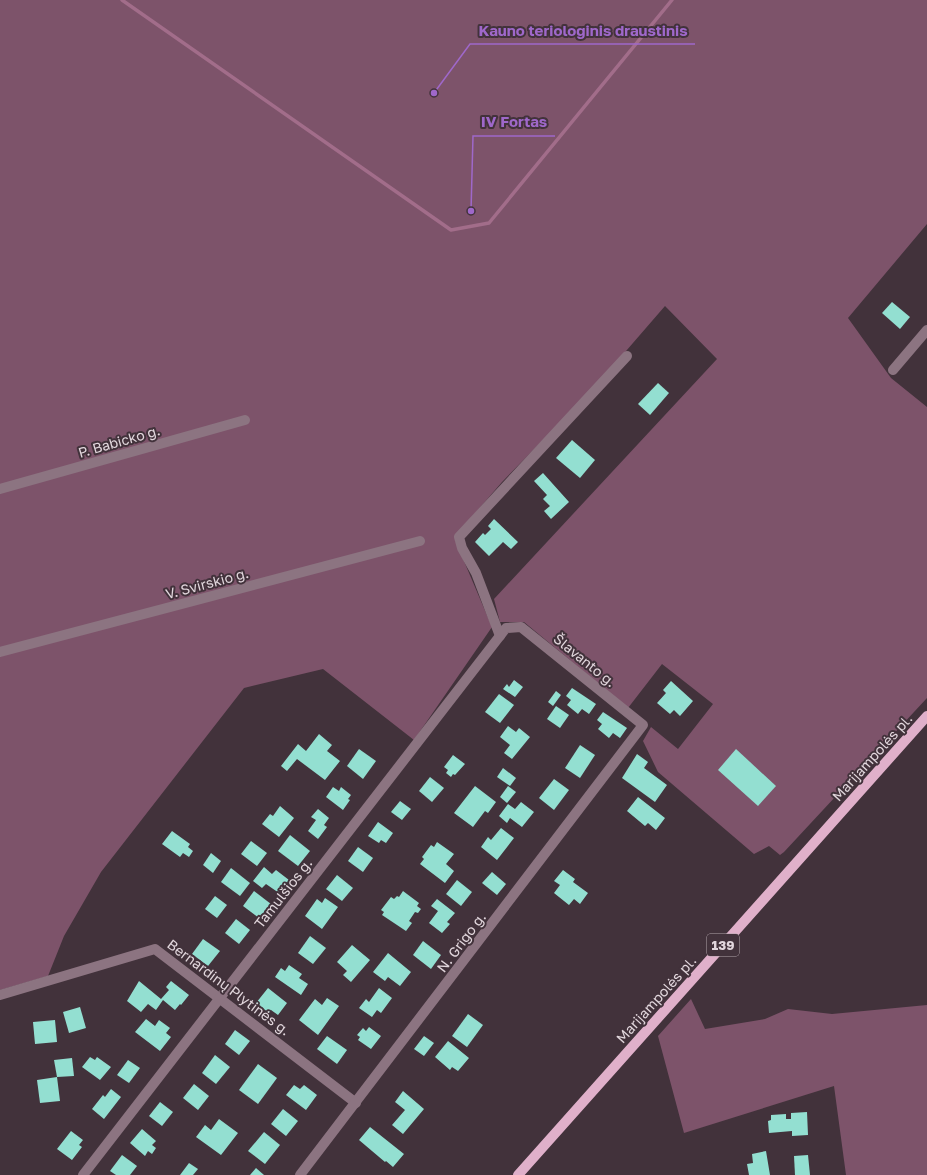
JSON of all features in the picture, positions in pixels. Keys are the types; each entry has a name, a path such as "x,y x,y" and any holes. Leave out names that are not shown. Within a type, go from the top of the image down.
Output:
{"main road":[{"name":"Marijampolės pl.","path":"518,1175 927,716"}],"street":[{"path":"893,370 927,330"},
{"path":"503,632 476,572 462,548 459,537 627,356"},
{"name":"P. Babicko g.","path":"0,489 245,420"},
{"name":"V. Svirskio g.","path":"0,652 420,542"},
{"name":"Šlavanto g.","path":"503,632 521,627 642,725"},
{"name":"Tamulšios g.","path":"83,1175 503,632"},
{"name":"N. Grigo g.","path":"300,1175 642,725"},
{"name":"Bernardinų Plytinės g.","path":"0,995 63,978 155,949 220,997 356,1103"}],"shaded area":[{"path":"0,0 927,0 927,224 848,318 891,378 927,407 927,698 784,852 780,855 769,846 754,854 658,772 643,741 651,727 678,749 713,704 662,664 628,708 524,622 500,622 494,599 717,359 665,306 594,388 502,482 458,533 455,540 492,627 414,740 323,669 244,688 101,872 64,936 48,976 0,990"},
{"path":"691,999 705,1029 765,1019 788,1009 832,1014 927,1005 927,1175 846,1175 834,1086 684,1133 658,1036"}],"building":[{"path":"892,302 910,317 900,329 882,313"},
{"path":"658,383 669,393 650,415 638,404"},
{"path":"572,440 595,460 580,478 556,458"},
{"path":"543,473 569,502 551,519 544,511 550,506 543,499 547,495 534,481"},
{"path":"494,519 518,542 511,549 503,542 489,556 475,542 483,533 485,535 491,529 488,526"},
{"path":"514,680 523,687 515,697 503,689 507,684 509,687"},
{"path":"671,681 693,701 680,716 674,710 670,714 657,703 666,693 663,690"},
{"path":"572,688 596,704 589,714 582,709 578,714 567,705 571,700 566,696"},
{"path":"556,691 561,695 553,706 548,702"},
{"path":"499,694 514,705 500,723 485,712"},
{"path":"556,706 569,715 560,728 547,719"},
{"path":"603,712 627,728 620,738 613,733 609,738 598,729 602,724 597,720"},
{"path":"508,726 516,732 519,728 530,737 512,759 504,753 510,745 500,737"},
{"path":"319,734 332,745 327,751 340,761 325,780 297,759 287,771 281,766 298,744 306,751"},
{"path":"580,745 595,755 580,778 565,768"},
{"path":"359,749 376,761 363,779 347,766"},
{"path":"736,749 776,786 758,806 718,770"},
{"path":"637,754 648,762 644,768 667,785 655,802 622,778"},
{"path":"453,755 465,764 455,775 453,774 451,777 446,773 448,770 444,767"},
{"path":"503,768 516,778 510,786 497,777"},
{"path":"430,777 444,788 432,802 419,791"},
{"path":"554,779 569,790 554,810 539,798"},
{"path":"475,786 496,802 488,813 485,811 473,827 454,813"},
{"path":"508,786 516,792 507,803 500,797"},
{"path":"333,787 339,791 341,787 351,795 348,799 350,800 343,810 326,797"},
{"path":"638,797 665,818 656,830 648,823 645,826 627,811"},
{"path":"400,801 411,809 402,820 391,812"},
{"path":"521,802 534,812 522,827 510,818 507,823 499,816 508,804 515,809"},
{"path":"280,806 294,818 279,837 262,824 270,814 273,816"},
{"path":"318,809 329,818 324,825 327,827 318,839 308,831 316,820 311,817"},
{"path":"378,822 393,833 386,843 381,840 379,843 368,836"},
{"path":"501,828 514,838 497,860 481,847 488,837 491,840"},
{"path":"172,831 190,844 188,847 193,851 189,857 183,853 180,857 162,844"},
{"path":"290,835 310,851 298,866 278,851"},
{"path":"251,841 267,853 257,866 241,854"},
{"path":"437,842 454,854 446,864 454,871 445,883 420,864 424,859 422,857 431,845 434,847"},
{"path":"358,847 373,858 363,872 348,861"},
{"path":"211,853 221,861 213,873 203,865"},
{"path":"264,867 272,874 276,870 289,880 279,893 266,884 262,888 253,881"},
{"path":"231,868 250,883 240,896 221,882"},
{"path":"563,870 575,879 573,882 588,893 580,904 574,899 569,905 554,893 560,885 554,881"},
{"path":"492,872 506,884 497,895 482,883"},
{"path":"337,875 353,888 342,901 326,889"},
{"path":"457,880 472,892 461,906 446,894"},
{"path":"254,891 271,904 259,918 243,906"},
{"path":"403,891 419,903 417,906 421,909 418,913 415,912 409,921 412,923 406,931 382,915 384,912 381,910 391,897 394,899 397,896 399,897"},
{"path":"215,896 227,905 217,918 205,909"},
{"path":"325,898 338,907 322,929 305,916 317,899 322,903"},
{"path":"437,899 455,913 447,922 450,924 442,933 429,923 438,911 431,906"},
{"path":"236,919 250,930 239,944 225,933"},
{"path":"310,936 326,948 313,964 298,953"},
{"path":"203,939 220,951 208,966 192,954"},
{"path":"423,941 441,955 431,969 413,955"},
{"path":"352,945 370,960 351,982 343,975 347,971 337,962"},
{"path":"388,953 411,972 400,986 388,977 385,981 373,972"},
{"path":"289,965 302,974 299,978 308,984 301,995 275,977 281,968 285,971"},
{"path":"139,981 161,999 169,990 166,987 171,981 189,995 175,1010 163,1000 156,1010 148,1004 141,1012 127,1001"},
{"path":"268,988 287,1003 278,1015 271,1010 269,1013 256,1003"},
{"path":"379,988 392,998 381,1013 377,1010 372,1017 359,1008 366,999 369,1002"},
{"path":"327,998 339,1006 318,1035 299,1020 315,999 322,1005"},
{"path":"80,1007 86,1028 69,1033 63,1012"},
{"path":"468,1014 483,1025 467,1047 452,1036"},
{"path":"146,1019 155,1026 159,1020 170,1028 166,1033 171,1037 160,1051 135,1032"},
{"path":"55,1020 57,1042 35,1044 33,1022"},
{"path":"369,1027 381,1036 371,1049 358,1040 360,1037 357,1035 363,1028 366,1031"},
{"path":"235,1030 250,1041 239,1055 225,1044"},
{"path":"327,1036 347,1050 337,1064 317,1049"},
{"path":"424,1036 434,1043 424,1056 414,1049"},
{"path":"448,1041 469,1058 458,1071 452,1067 450,1070 435,1057"},
{"path":"215,1055 230,1067 216,1084 202,1073"},
{"path":"90,1057 95,1060 97,1057 111,1067 100,1080 82,1067"},
{"path":"72,1058 74,1076 57,1077 54,1060"},
{"path":"128,1060 140,1068 129,1083 117,1075"},
{"path":"258,1064 277,1078 258,1104 239,1090"},
{"path":"57,1077 60,1101 40,1103 37,1080"},
{"path":"194,1084 209,1096 198,1110 183,1098"},
{"path":"294,1085 300,1089 304,1085 317,1095 306,1110 286,1095"},
{"path":"111,1089 121,1097 104,1119 92,1109 103,1095 105,1097"},
{"path":"403,1091 424,1109 403,1134 392,1125 405,1110 395,1102"},
{"path":"160,1102 173,1112 162,1126 149,1116"},
{"path":"283,1109 298,1121 286,1136 271,1124"},
{"path":"807,1112 808,1135 792,1136 792,1131 769,1133 768,1121 771,1120 771,1115 786,1114 786,1119 791,1119 791,1113"},
{"path":"219,1119 238,1133 221,1155 196,1137 205,1125 211,1130"},
{"path":"370,1127 404,1154 393,1167 359,1140"},
{"path":"142,1129 156,1141 152,1145 156,1148 152,1154 148,1151 145,1156 130,1143"},
{"path":"71,1131 83,1140 79,1145 82,1147 72,1160 57,1149"},
{"path":"264,1132 280,1145 265,1164 248,1151"},
{"path":"766,1151 770,1175 749,1175 747,1164 753,1163 752,1154"},
{"path":"122,1155 137,1166 130,1175 116,1175 110,1171"},
{"path":"808,1155 810,1175 795,1175 794,1156"},
{"path":"189,1163 198,1169 193,1175 180,1175"},
{"path":"256,1168 264,1175 250,1175"}],"waterway":[{"path":"122,0 451,230 489,223 672,0"}],"place":[{"name":"Kauno teriologinis draustinis","path":"434,93"},
{"name":"IV Fortas","path":"471,211"}]}
